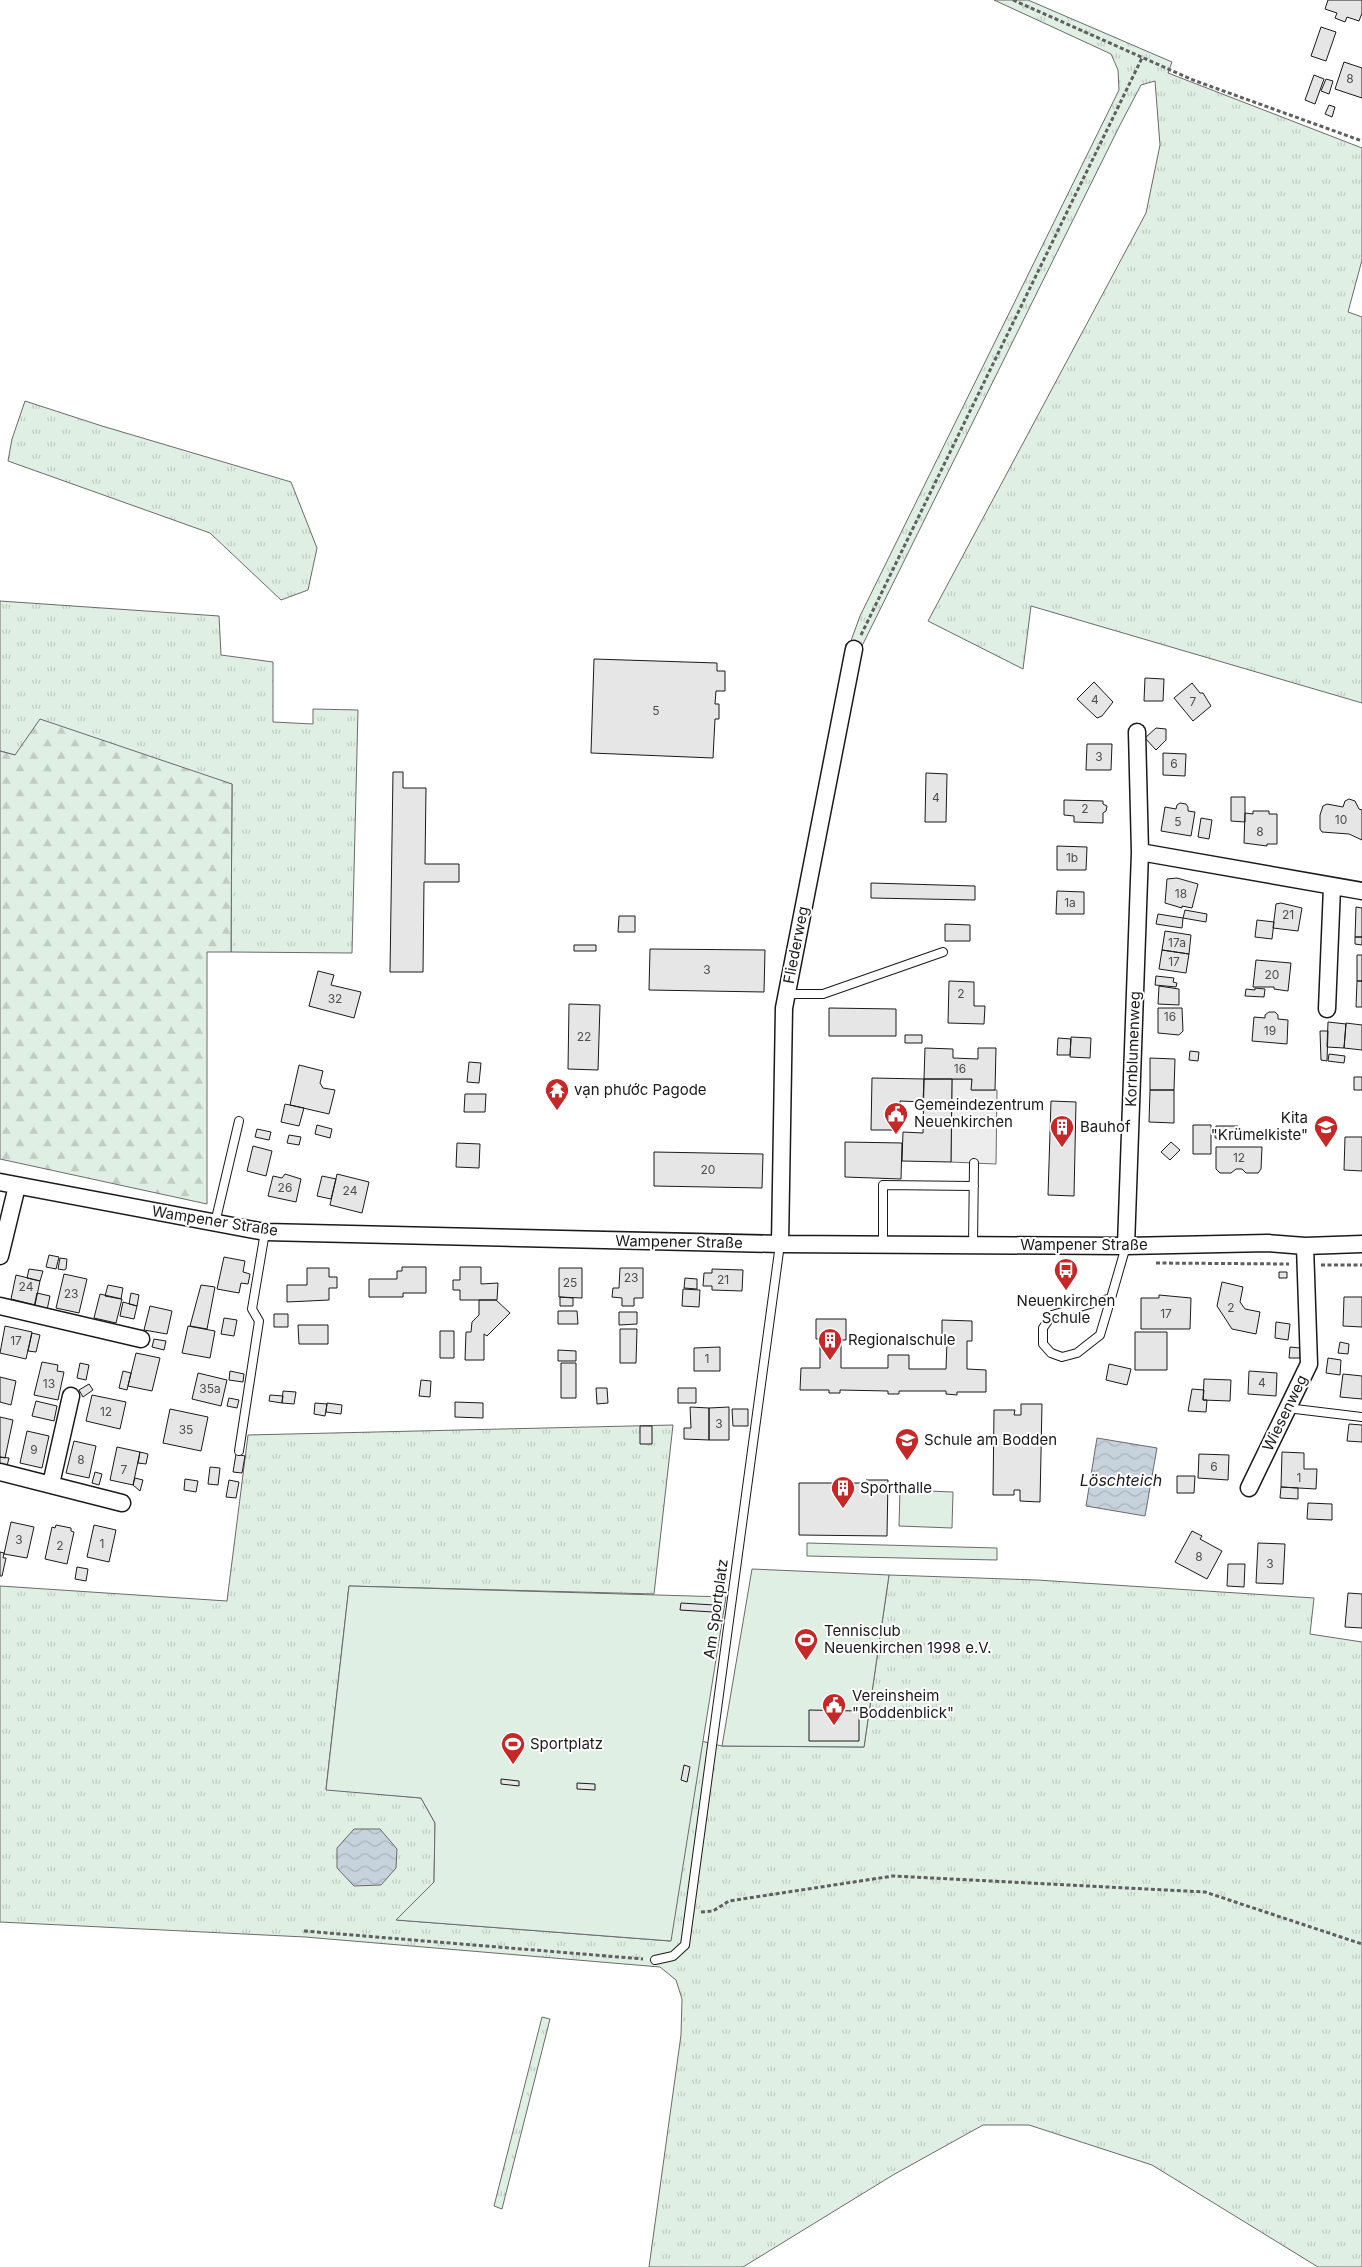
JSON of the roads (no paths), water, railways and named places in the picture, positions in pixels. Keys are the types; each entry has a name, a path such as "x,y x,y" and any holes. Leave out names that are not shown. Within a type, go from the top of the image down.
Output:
{"street":[{"name":"Fliederweg","path":"780,1244 786,994 854,650"},
{"name":"Kornblumenweg","path":"1126,1246 1140,852 1137,732"},
{"path":"1140,852 1362,891"},
{"path":"1327,1009 1332,887"},
{"name":"Wampener Straße","path":"0,1182 265,1232 780,1244 1126,1246 1268,1243 1305,1246 1362,1244"},
{"path":"0,1256 17,1186"},
{"name":"Wiesenweg","path":"1249,1488 1309,1364 1305,1246"},
{"path":"0,1306 141,1339"},
{"path":"51,1484 72,1396"},
{"path":"0,1472 122,1503"}],"lane":[{"path":"786,994 823,994 943,952"},
{"path":"215,1223 239,1121"},
{"path":"973,1244 974,1163"},
{"path":"883,1244 883,1185 974,1186"},
{"path":"240,1451 259,1321 252,1310 265,1232"},
{"name":"Am Sportplatz","path":"655,1960 673,1956 685,1945 780,1244"},
{"path":"1111,1298 1052,1315 1042,1328 1043,1344 1051,1354 1062,1357 1077,1353 1100,1335 1111,1298 1126,1246"},
{"path":"1288,1408 1362,1418"}],"water":[{"name":"Löschteich","path":"1097,1438 1157,1448 1145,1516 1086,1506"},
{"path":"354,1829 380,1829 397,1849 396,1868 381,1885 354,1886 337,1868 337,1848"}],"place":[{"name":"vạn phước Pagode","path":"557,1111"},
{"name":"Gemeindezentrum Neuenkirchen","path":"896,1135"},
{"name":"Bauhof","path":"1062,1148"},
{"name":"Kita \"Krümelkiste\"","path":"1326,1148"},
{"name":"Neuenkirchen Schule","path":"1066,1291"},
{"name":"Regionalschule","path":"830,1361"},
{"name":"Schule am Bodden","path":"907,1461"},
{"name":"Sporthalle","path":"843,1509"},
{"name":"Tennisclub Neuenkirchen 1998 e.V.","path":"806,1661"},
{"name":"Vereinsheim \"Boddenblick\"","path":"834,1726"},
{"name":"Sportplatz","path":"513,1765"}]}
